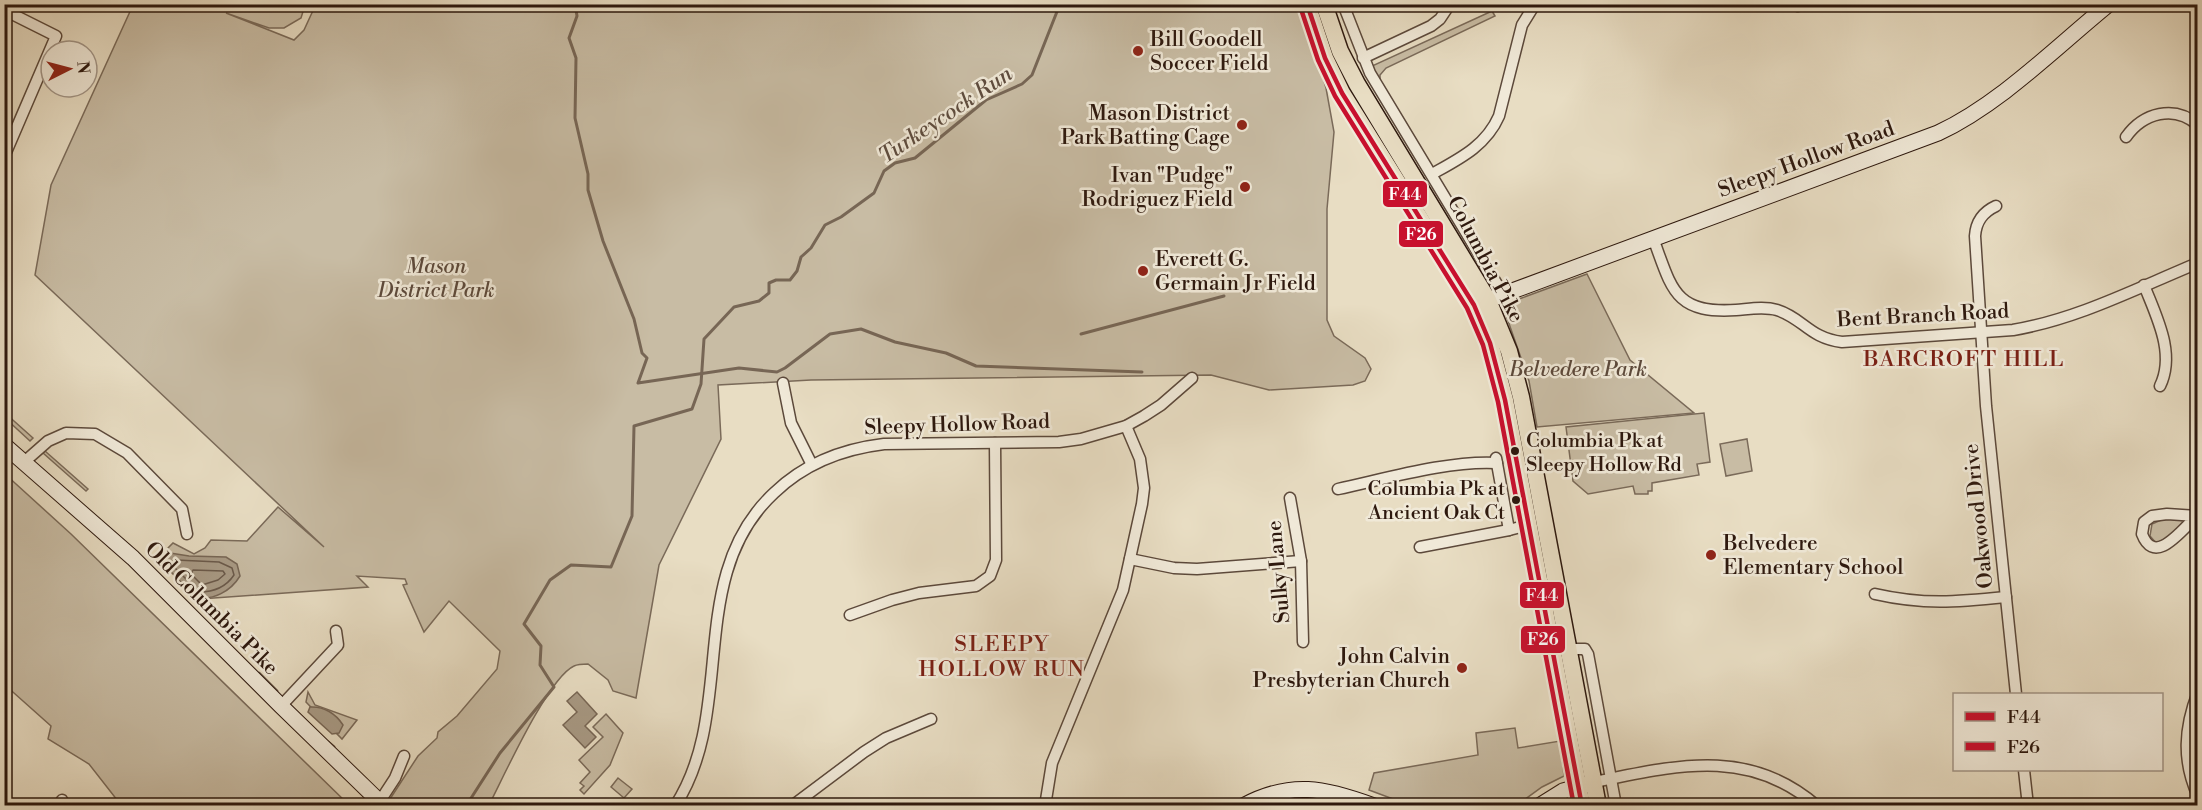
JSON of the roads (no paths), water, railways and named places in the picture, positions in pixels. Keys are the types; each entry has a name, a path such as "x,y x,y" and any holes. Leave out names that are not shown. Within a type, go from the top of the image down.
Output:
{"main road":[{"name":"Columbia Pike","path":"1307,4 1325,58 1342,93 1488,300 1490,343 1501,382 1528,525 1586,784 1598,806"},
{"name":"Columbia Pike","path":"1324,4 1340,51 1357,84 1488,300 1509,351 1569,649 1586,784 1582,806"}],"street":[{"path":"1343,4 1370,73 1432,174 1488,300"},
{"path":"1364,57 1431,26 1440,19 1450,4"},
{"name":"Sleepy Hollow Road","path":"1488,300 1957,124 1996,98 2109,4"},
{"path":"1432,174 1477,147 1494,127 1499,116 1522,25 1532,8"},
{"path":"4,10 56,36 4,157"},
{"path":"2126,137 2138,124 2158,114 2178,114 2198,125"},
{"name":"Oakwood Drive","path":"1996,206 1982,215 1975,228 1986,406 2016,693"},
{"name":"Bent Branch Road","path":"1653,238 1675,290 1690,304 1704,310 1775,309 1820,337 1842,342 2013,330 2060,320 2198,263"},
{"path":"2144,285 2156,316 2167,357 2167,367 2160,386"},
{"name":"Sleepy Hollow Road","path":"679,804 702,745 720,602 728,564 744,529 780,486 812,465 841,452 884,444 1059,442 1082,439 1126,426 1161,405 1192,378"},
{"path":"783,383 791,423 812,465"},
{"path":"1045,806 1052,764 1115,612 1142,504 1140,459 1126,426"},
{"path":"23,463 48,441 66,433 95,434 127,453 182,509 187,534"},
{"path":"850,615 920,593 976,586 990,576 996,560 996,442"},
{"name":"Old Columbia Pike","path":"4,445 133,558 382,803"},
{"path":"1338,489 1455,465 1496,461 1509,530"},
{"name":"Sulky Lane","path":"1290,498 1301,561 1303,642"},
{"path":"2167,514 2197,516 2167,546 2155,547 2144,540 2142,528 2147,518 2167,514"},
{"path":"1420,547 1528,525"},
{"path":"1130,559 1174,568 1197,569 1301,561"},
{"path":"1875,594 1896,599 1939,603 2006,597"},
{"path":"281,706 338,645 336,631"},
{"path":"1569,649 1585,649 1587,654 1616,806"},
{"path":"2198,692 2189,718 2186,754 2188,769 2198,796"},
{"path":"792,806 886,738 931,719"},
{"path":"382,803 404,756"},
{"path":"1539,806 1557,801 1586,784 1698,764 1738,766 1773,777 1790,786 1817,806"},
{"path":"2024,771 2028,806"},
{"path":"1243,806 1277,792 1311,788 1335,792 1373,805"},
{"path":"58,806 62,801 66,806"}],"water":[{"path":"170,553 226,557 237,564 240,576 221,594 209,598 196,597 170,571 165,557"},
{"path":"577,692 597,714 585,726 596,737 585,748 563,725 577,712 567,701"},
{"path":"310,707 325,709 337,717 343,725 339,733 332,734 308,712"}],"waterway":[{"name":"Turkeycock Run","path":"575,4 577,16 569,38 576,58 575,118 588,174 588,190 603,241 634,319 642,353 647,358 638,383 739,368 777,372 830,334 861,329 895,342 946,353 976,366 1142,372"},
{"name":"Turkeycock Run","path":"466,806 500,753 554,687 540,665 541,646 524,624 550,580 571,565 611,567 632,516 634,426 692,409 701,384 704,339 734,307 759,301 769,293 769,283 776,280 790,280 797,271 801,257 811,248 825,225 841,217 874,193 884,171 895,163 915,158 986,100 1022,84 1032,75 1060,4"},
{"path":"1081,334 1224,296"},
{"path":"259,673 277,691"},
{"path":"328,742 334,747"}],"place":[{"name":"Bill Goodell Soccer Field","path":"1138,51"},
{"name":"Mason District Park Batting Cage","path":"1242,125"},
{"name":"Ivan \"Pudge\" Rodriguez Field","path":"1245,187"},
{"name":"Everett G. Germain Jr Field","path":"1143,271"},
{"name":"Columbia Pk at Sleepy Hollow Rd","path":"1515,451"},
{"name":"Columbia Pk at Ancient Oak Ct","path":"1516,500"},
{"name":"Belvedere Elementary School","path":"1711,555"},
{"name":"John Calvin Presbyterian Church","path":"1462,668"}],"district":[{"name":"BARCROFT HILL","path":"1964,358"},
{"name":"SLEEPY HOLLOW RUN","path":"1002,656"}],"park label":[{"name":"Mason District Park","path":"436,278"},
{"name":"Belvedere Park","path":"1578,369"}]}
